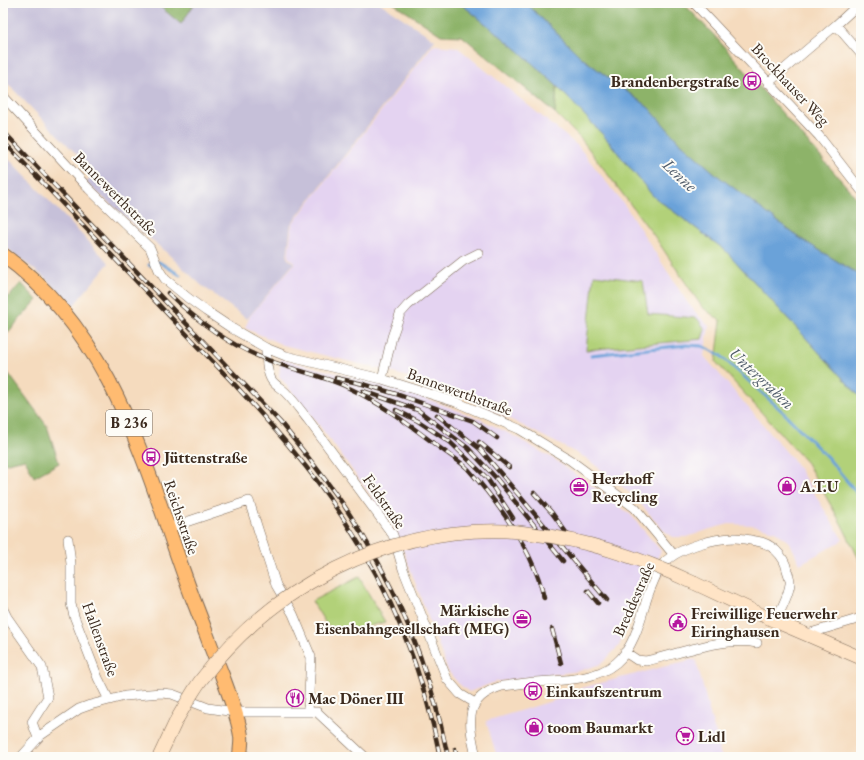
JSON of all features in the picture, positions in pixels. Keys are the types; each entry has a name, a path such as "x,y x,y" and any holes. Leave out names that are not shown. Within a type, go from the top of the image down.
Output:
{"main road":[{"name":"Reichsstraße","path":"3,255 45,291 88,344 133,430 235,712 241,738 240,757"},
{"path":"159,757 177,719 200,681 226,650 260,617 295,591 352,561 385,548 421,538 465,532 507,531 560,537 619,553 660,568 775,621 861,658"}],"street":[{"name":"Brockhauser Weg","path":"694,3 819,136 861,190"},
{"path":"768,83 860,3"},
{"path":"836,25 861,54"},
{"name":"Bannewerthstraße","path":"3,96 89,189 150,248 159,270 165,279 188,298 233,329 266,348 286,356 382,379 456,402 519,429 570,460 635,508 674,555"},
{"name":"Bannewerthstraße","path":"382,379 392,337 400,314 408,305 464,261 479,253"},
{"name":"Feldstraße","path":"266,348 266,359 270,378 275,385 284,391 309,421 392,535 403,569 446,679 460,694 475,702"},
{"path":"168,528 249,501 276,585 293,614 311,657 313,712 365,757"},
{"name":"Breddestraße","path":"475,702 491,689 502,686 579,678 594,674 616,663 625,652 633,638 647,596 662,565 674,555 691,547 716,540 735,538 763,542 780,554 786,565 790,584 775,621"},
{"name":"Hallenstraße","path":"68,539 71,604 74,616 98,678 109,700"},
{"path":"3,609 42,667 48,697 32,722 38,738"},
{"path":"806,634 861,618"},
{"name":"Breddestraße","path":"625,652 637,660 646,661 719,644 747,641 757,643"},
{"name":"Hallenstraße","path":"21,757 48,729 79,709 109,700 140,694 172,694 188,702 208,708 235,712 313,712"},
{"path":"475,702 471,713 470,722 476,757"}],"shaded area":[{"path":"3,3 380,3 435,40 291,224 287,258 294,263 247,319 201,285 167,253 86,183 94,172 3,79"},
{"path":"433,45 457,47 578,146 626,207 687,302 709,326 704,356 795,462 843,540 800,564 790,543 775,531 752,525 729,524 687,537 673,537 663,530 634,496 586,458 465,396 412,378 283,345 245,328 250,316 295,263 288,257 292,224"},
{"path":"3,153 109,263 73,306 45,278 3,245"},
{"path":"281,359 409,392 480,419 552,458 630,514 661,551 644,584 619,646 601,664 579,671 495,682 469,692 458,683 448,671 395,528 316,421 279,376"},
{"path":"690,660 696,660 714,729 723,746 718,748 722,757 497,757 486,721 562,698 562,693"}],"green space":[{"path":"156,3 195,3 181,24"},
{"path":"393,3 460,3 519,51 557,86 555,113 462,36 441,35"},
{"path":"526,3 683,3 713,34 861,203 861,276 798,237 718,176 678,141 649,108 582,58"},
{"path":"557,86 604,136 653,196 725,250 861,398 861,563 842,525 807,463 716,362 721,321 702,307 655,237 582,140 555,113"},
{"path":"594,275 643,281 648,314 697,318 705,329 702,339 586,350"},
{"path":"21,283 37,300 3,338 3,295 9,297"},
{"path":"3,366 47,426 59,463 34,477 25,459 3,464"},
{"path":"359,577 385,622 354,630 334,632 326,624 312,601"}],"water":[{"name":"Lenne","path":"460,3 526,3 582,58 649,108 678,141 718,176 798,237 861,276 861,398 725,250 653,196 604,136 557,86 519,51"}],"waterway":[{"name":"Untergraben","path":"149,265 159,262 180,275"},
{"name":"Untergraben","path":"591,355 686,345 702,346 720,355 782,411 828,458 861,498"}],"railway":[{"path":"3,131 280,422 343,504 378,563 408,625 431,690 448,757"},
{"path":"3,141 236,386 319,483 360,545 390,603 415,663 425,694 440,757"},
{"path":"168,293 202,323 240,348 287,367 336,382 357,392 392,413 461,463 492,497 514,529 532,563 544,598"},
{"path":"336,378 396,394 473,421 497,438"},
{"path":"363,391 418,410 468,448 496,478 563,561"},
{"path":"396,410 418,421 450,442 487,478 513,518"},
{"path":"437,415 480,449 607,600"},
{"path":"479,442 509,467"},
{"path":"534,493 552,513 576,546"},
{"path":"588,591 598,603"},
{"path":"552,629 561,663"},
{"path":"455,749 457,757"}],"place":[{"name":"Brandenbergstraße","path":"752,81"},
{"name":"Jüttenstraße","path":"151,457"},
{"name":"A.T.U","path":"787,486"},
{"name":"Herzhoff Recycling","path":"579,487"},
{"name":"Märkische Eisenbahngesellschaft (MEG)","path":"522,619"},
{"name":"Freiwillige Feuerwehr Eiringhausen","path":"678,622"},
{"name":"Einkaufszentrum","path":"533,691"},
{"name":"Mac Döner III","path":"295,698"},
{"name":"toom Baumarkt","path":"534,727"},
{"name":"Lidl","path":"685,736"}]}
